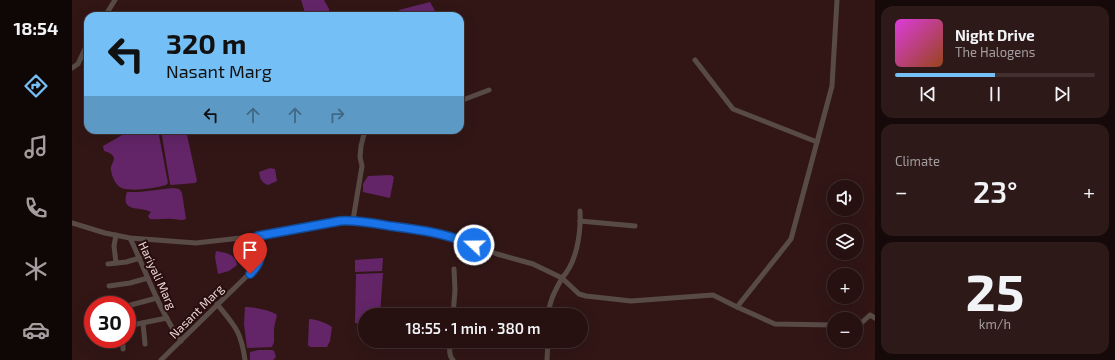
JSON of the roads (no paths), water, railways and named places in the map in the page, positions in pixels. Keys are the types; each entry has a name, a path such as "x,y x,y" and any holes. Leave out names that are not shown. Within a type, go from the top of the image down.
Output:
{"street":[{"path":"108,12 116,0"},
{"path":"737,307 791,239 832,86 837,0"},
{"path":"72,68 78,64 84,51"},
{"path":"695,60 733,109 817,142"},
{"path":"464,99 488,90"},
{"path":"353,220 362,166 360,157 364,134"},
{"path":"550,308 562,278 570,270 577,245 580,211"},
{"path":"72,223 105,233 130,238 196,243 258,236 353,220 407,227 443,234 497,254 533,264 562,278 579,294 586,296 631,301 713,295 775,324 827,325"},
{"path":"580,221 635,226"},
{"path":"116,235 114,246 116,263"},
{"name":"Nasant Marg","path":"161,360 259,264 261,259 258,236"},
{"name":"Hariyali Marg","path":"130,238 157,298 180,341"},
{"path":"108,264 126,262 140,258"},
{"path":"454,269 455,290 454,308"},
{"path":"109,286 130,283 148,278"},
{"path":"136,304 157,298"},
{"path":"217,304 236,327 241,339 245,360"},
{"path":"863,321 870,315 875,318"},
{"path":"136,324 167,318"},
{"path":"143,323 145,344"},
{"path":"449,348 450,358 453,360"},
{"path":"547,360 548,348"}]}
